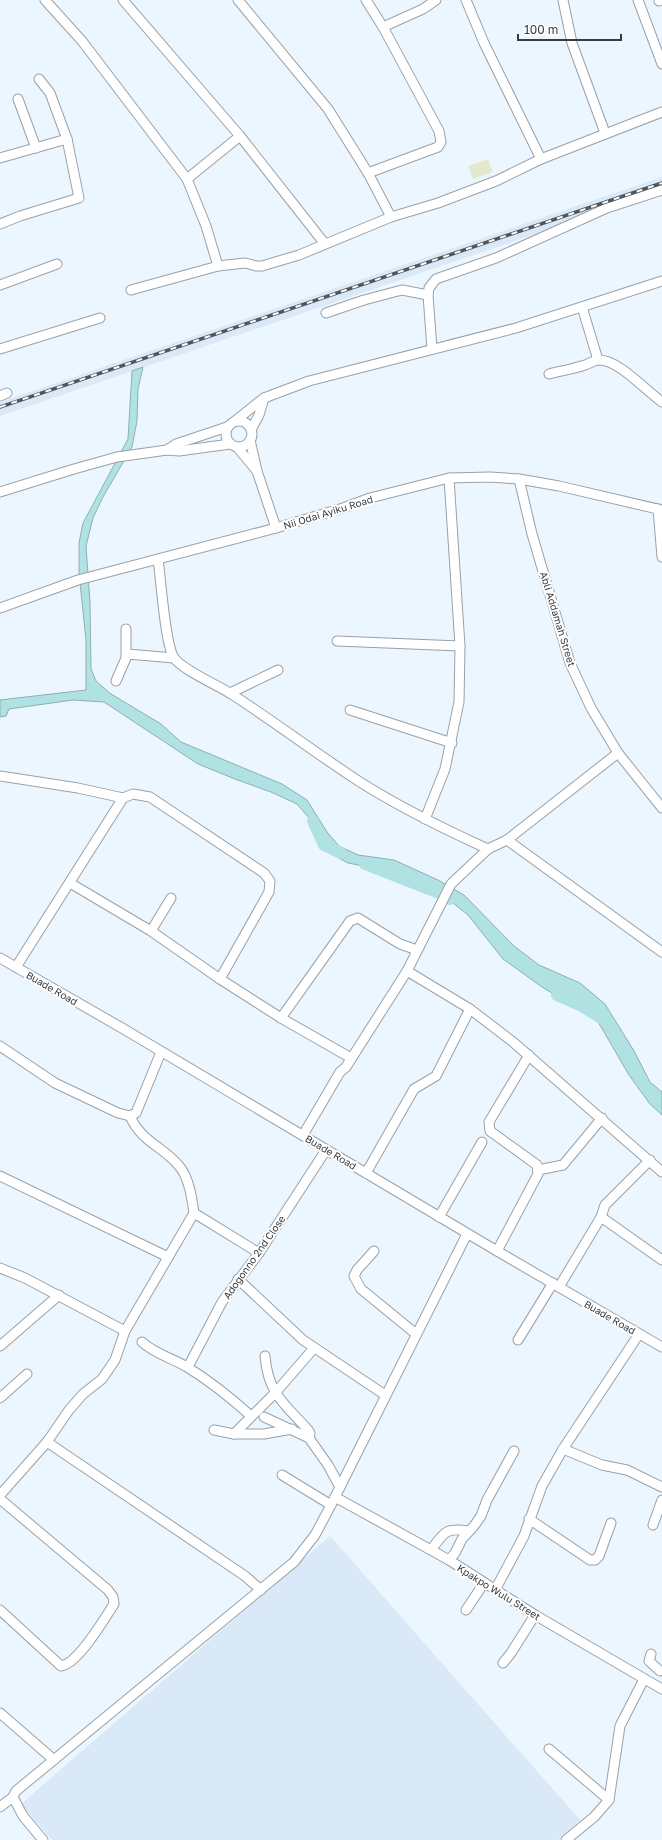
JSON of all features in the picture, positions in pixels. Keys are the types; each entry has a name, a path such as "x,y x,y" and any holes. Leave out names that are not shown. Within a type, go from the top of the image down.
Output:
{"street":[{"path":"46,0 82,41 187,179 206,226 218,266"},
{"path":"366,0 383,27 440,131 441,142 438,147 368,173"},
{"path":"383,27 423,9 436,0"},
{"path":"466,0 484,43 540,159"},
{"path":"563,0 574,50 605,133"},
{"path":"638,0 662,64"},
{"path":"242,1 328,109 368,173 391,217"},
{"path":"129,2 240,136 325,244"},
{"path":"0,224 20,216 79,198 67,139 50,93 39,79"},
{"path":"18,99 36,148"},
{"path":"132,290 218,266 245,263 256,266 275,263 391,217 438,203 496,181 540,159 662,112"},
{"path":"187,179 240,136"},
{"path":"0,158 67,139"},
{"path":"432,349 428,288 436,279 496,258 607,208 662,190"},
{"path":"0,285 57,264"},
{"path":"167,450 176,444 227,427 264,398 309,381 516,328 662,281"},
{"path":"326,313 364,300 402,290 428,295"},
{"path":"582,307 598,360"},
{"path":"0,349 100,318"},
{"path":"549,374 586,365 598,360 607,361 619,366 648,393 662,402"},
{"path":"264,398 259,415 251,430 250,440 256,471 276,528"},
{"path":"235,421 245,422 251,430"},
{"path":"227,427 226,436 256,471"},
{"path":"0,492 74,469 117,458 167,450 179,451 245,445 250,440"},
{"name":"Nii Odai Ayiku Road","path":"0,608 90,576 158,560 276,528 343,508 370,498 449,478 490,477 519,479 559,486 660,509"},
{"path":"425,819 445,769 452,743 459,702 460,646 449,478"},
{"name":"Abli Addamah Street","path":"519,479 532,534 570,663 591,708 618,753 662,808"},
{"path":"660,509 662,557"},
{"path":"158,560 168,640 174,658 184,666 230,693 360,782 425,819 488,849"},
{"path":"116,681 127,654 126,629"},
{"path":"336,641 460,646"},
{"path":"127,654 174,658"},
{"path":"230,693 278,670"},
{"path":"350,710 452,743"},
{"path":"303,1135 336,1078 351,1058 407,971 442,899 451,884 488,849 507,840 618,753"},
{"path":"0,776 78,788 123,798 133,794 150,797 264,873 270,881 270,892 220,979"},
{"path":"16,967 123,798"},
{"path":"507,840 662,952"},
{"path":"70,883 151,931 220,979 281,1018 351,1058"},
{"path":"151,931 171,898"},
{"path":"281,1018 350,921 358,918 400,944 417,950"},
{"name":"Buade Road","path":"1,961 16,967 303,1135 467,1234 662,1347"},
{"path":"407,971 470,1009 529,1055 662,1172"},
{"path":"366,1173 414,1088 436,1076 470,1009"},
{"path":"0,1046 55,1083 118,1113 130,1116 136,1113 161,1052"},
{"path":"497,1251 538,1174 538,1170 537,1165 490,1131 488,1127 490,1119 529,1055"},
{"path":"0,1495 47,1442 69,1410 83,1394 102,1379 115,1360 125,1331 194,1213 190,1192 179,1166 139,1133 130,1116"},
{"path":"538,1170 563,1165 602,1118"},
{"path":"439,1217 482,1142"},
{"name":"Adogonno 2nd Close","path":"188,1368 222,1302 259,1253 326,1150"},
{"path":"518,1340 601,1217 605,1204 650,1160"},
{"path":"0,1176 168,1257"},
{"path":"194,1213 259,1253"},
{"path":"601,1217 662,1260"},
{"path":"0,1808 16,1791 294,1562 315,1535 333,1501 467,1234"},
{"path":"374,1251 357,1270 354,1276 356,1283 361,1289 416,1334"},
{"path":"0,1268 25,1278 59,1295 125,1331"},
{"path":"238,1279 303,1340 386,1395"},
{"path":"0,1346 59,1295"},
{"path":"495,1590 524,1536 542,1486 563,1449 639,1334"},
{"path":"142,1342 151,1350 162,1354 188,1368 227,1394 251,1416"},
{"path":"234,1434 276,1392 314,1348"},
{"path":"265,1356 269,1382 286,1406 308,1430 310,1433 309,1438"},
{"path":"0,1398 27,1374"},
{"path":"264,1417 309,1438 328,1465 340,1487"},
{"path":"214,1430 234,1434 264,1434 292,1429"},
{"path":"47,1442 234,1568 261,1590"},
{"path":"563,1449 602,1465 627,1470 662,1487"},
{"path":"449,1560 481,1516 514,1451"},
{"name":"Kpakpo Wulu Street","path":"282,1475 449,1560 535,1615 662,1689"},
{"path":"0,1499 108,1590 113,1596 114,1604 90,1641 68,1663 61,1666 0,1610"},
{"path":"653,1525 662,1500"},
{"path":"529,1519 590,1560 595,1560 599,1556 611,1523"},
{"path":"431,1550 443,1534 454,1529 468,1532"},
{"path":"466,1610 484,1583"},
{"path":"503,1663 512,1653 535,1615"},
{"path":"651,1654 649,1661 661,1669 653,1684"},
{"path":"566,1840 594,1817 609,1800 620,1726 644,1679"},
{"path":"0,1713 54,1760"},
{"path":"549,1749 609,1800"},
{"path":"12,1797 23,1816 43,1840"}],"shaded area":[{"path":"488,159 493,172 473,179 468,166"},
{"path":"662,177 662,191 0,416 0,402"},
{"path":"143,367 138,389 137,421 132,447 103,497 93,518 86,546 90,602 91,669 96,681 111,694 161,724 181,742 282,784 307,800 327,832 339,846 358,855 394,860 438,880 464,895 514,946 539,965 580,983 605,1004 634,1051 650,1082 662,1092 662,1115 650,1104 629,1075 597,1020 582,1004 562,999 542,987 503,959 468,915 430,887 401,873 348,863 331,854 310,819 297,804 271,792 198,764 104,702 73,700 9,709 6,716 0,717 0,700 86,690 86,640 79,573 79,543 83,523 128,439 132,371"},
{"path":"330,1536 580,1820 558,1840 52,1840 21,1804"}],"waterway":[{"path":"313,821 324,845 341,853"},
{"path":"365,864 439,893 450,899"},
{"path":"557,995 582,1006 601,1018"}],"railway":[{"path":"0,407 662,183"}]}
